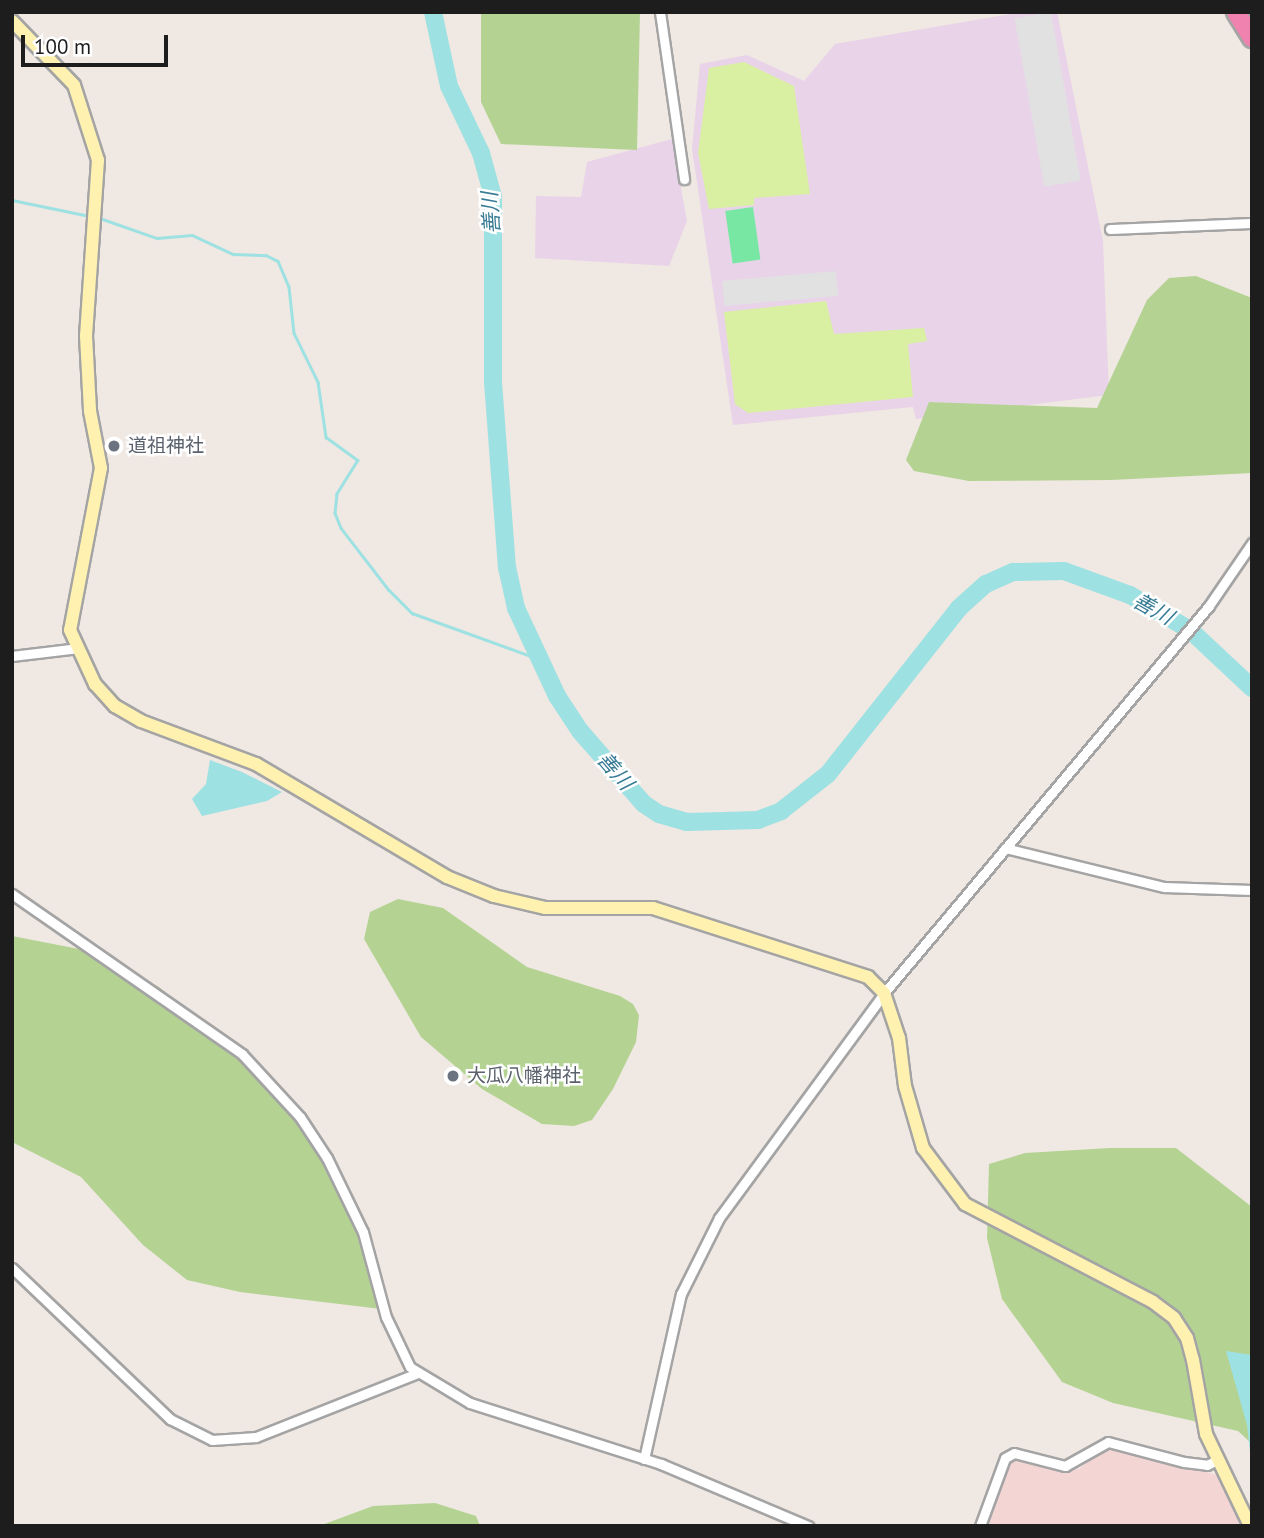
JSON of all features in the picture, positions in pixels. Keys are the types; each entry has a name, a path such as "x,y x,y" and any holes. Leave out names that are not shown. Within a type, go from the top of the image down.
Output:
{"highway":[{"path":"1236,12 1252,38"}],"street":[{"path":"660,12 684,179"},
{"path":"12,21 74,85 98,160 86,336 90,411 101,468 71,612 70,630 95,684 115,706 141,721 256,764 447,877 494,896 545,908 653,908 868,977 884,993 899,1038 905,1086 923,1148 965,1204 1153,1301 1174,1318 1187,1338 1203,1421 1217,1460 1250,1526"},
{"path":"1110,229 1252,223"},
{"path":"643,1458 681,1294 693,1264 727,1208 884,993 1208,607 1252,543"},
{"path":"12,656 79,648"},
{"path":"1005,848 1164,887 1252,890"},
{"path":"12,894 232,1047 284,1098 308,1127 345,1195 371,1255 396,1346 418,1373 470,1403 643,1458 808,1526"},
{"path":"12,1268 170,1419 212,1440 256,1437 418,1373"},
{"path":"979,1526 1005,1458 1014,1453 1065,1466 1108,1442 1184,1462 1207,1465 1217,1460"}],"shaded area":[{"path":"1022,12 1057,12 1103,241 1109,395 916,419 913,407 733,425 692,149 700,64 747,55 804,81 835,44"},
{"path":"1051,12 1081,180 1044,187 1015,18"},
{"path":"672,139 687,221 669,266 535,258 536,196 581,197 587,162"},
{"path":"836,271 838,296 725,306 722,281"},
{"path":"1109,1445 1217,1475 1242,1526 988,1526 1010,1463 1022,1459 1063,1471 1079,1469"}],"green space":[{"path":"481,12 640,12 637,150 501,144 481,102"},
{"path":"744,62 794,86 810,194 754,198 754,205 709,209 698,153 709,68"},
{"path":"753,207 760,259 733,263 725,211"},
{"path":"1196,276 1252,298 1252,473 1111,480 969,481 914,471 906,460 929,402 1097,408 1147,300 1169,278"},
{"path":"826,301 834,334 924,328 927,341 908,344 913,397 748,413 735,404 724,312"},
{"path":"398,899 443,908 527,967 620,996 633,1004 639,1015 636,1042 613,1089 592,1120 574,1126 542,1124 482,1089 421,1037 364,939 370,912"},
{"path":"12,936 84,950 159,987 265,1074 333,1158 368,1238 381,1309 240,1292 187,1280 143,1245 81,1177 12,1142"},
{"path":"1110,1148 1176,1148 1252,1207 1252,1444 1238,1431 1113,1403 1062,1382 1002,1299 987,1238 989,1164 1025,1153"},
{"path":"435,1503 476,1516 480,1526 319,1526 373,1506"}],"water":[{"path":"210,760 282,792 267,801 202,816 192,799 206,784"},
{"path":"1226,1351 1252,1355 1252,1470 1247,1425"}],"waterway":[{"name":"善川","path":"433,12 449,86 481,153 493,197 493,382 507,567 516,608 557,696 580,731 644,804 659,814 687,822 758,820 781,811 828,774 959,608 986,584 1013,572 1064,571 1130,595 1190,630 1252,688"},
{"path":"12,200 90,216"},
{"path":"97,217 157,238 192,235 233,254 266,255 278,261 289,287 294,333 318,382 326,437 358,460 337,494 335,513 341,528 389,590 412,613 536,658"}],"place":[{"name":"道祖神社","path":"114,446"},
{"name":"大瓜八幡神社","path":"453,1076"}]}
